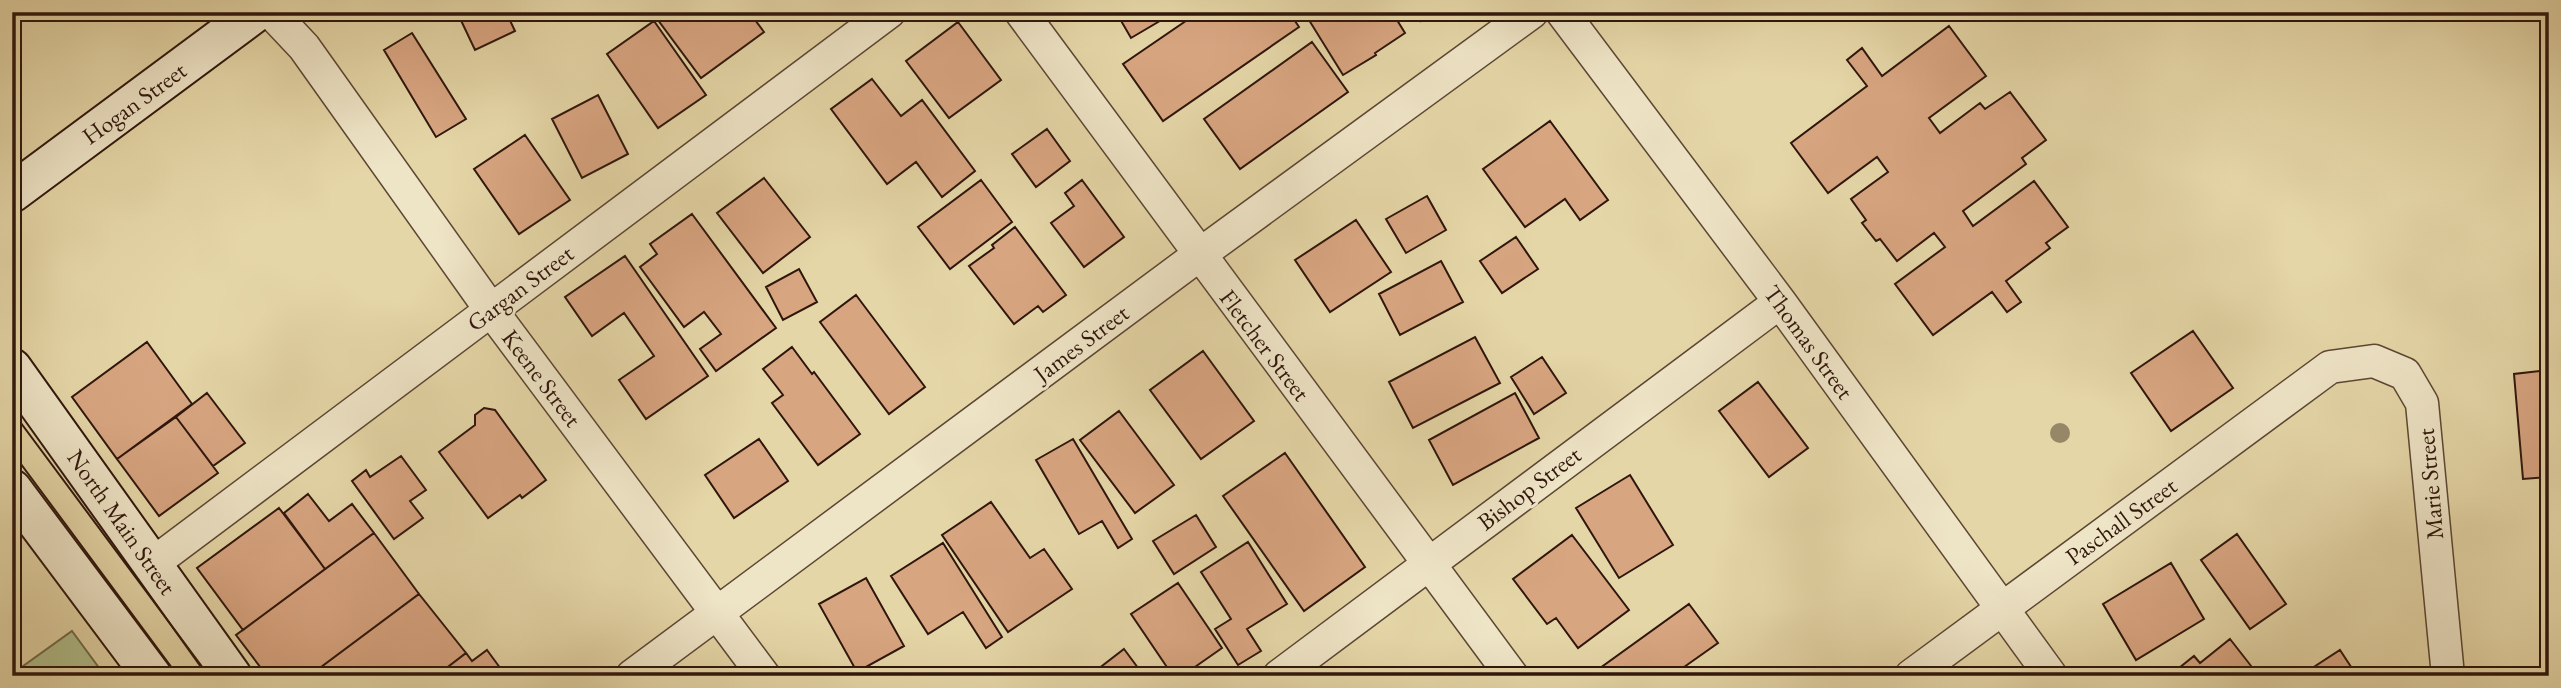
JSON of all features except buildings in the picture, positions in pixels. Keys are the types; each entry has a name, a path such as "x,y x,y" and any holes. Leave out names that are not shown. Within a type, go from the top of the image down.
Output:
{"main road":[{"name":"Hogan Street","path":"12,193 257,12"},
{"name":"North Main Street","path":"12,368 232,676"},
{"path":"12,489 152,676"}],"street":[{"name":"Keene Street","path":"271,12 304,47 491,310 764,676"},
{"name":"Gargan Street","path":"151,565 890,12"},
{"name":"Fletcher Street","path":"1021,12 1512,676"},
{"name":"James Street","path":"632,676 1199,255 1532,12"},
{"name":"Thomas Street","path":"1562,12 1780,302 2051,676"},
{"name":"Bishop Street","path":"1279,676 1780,302"},
{"name":"Marie Street","path":"2330,367 2374,361 2405,374 2422,403 2448,676"},
{"name":"Paschall Street","path":"1911,676 2330,367"}],"green space":[{"path":"72,631 105,676 12,676 12,674"}],"tram line":[{"path":"12,411 209,676"},
{"path":"12,452 178,676"}]}
